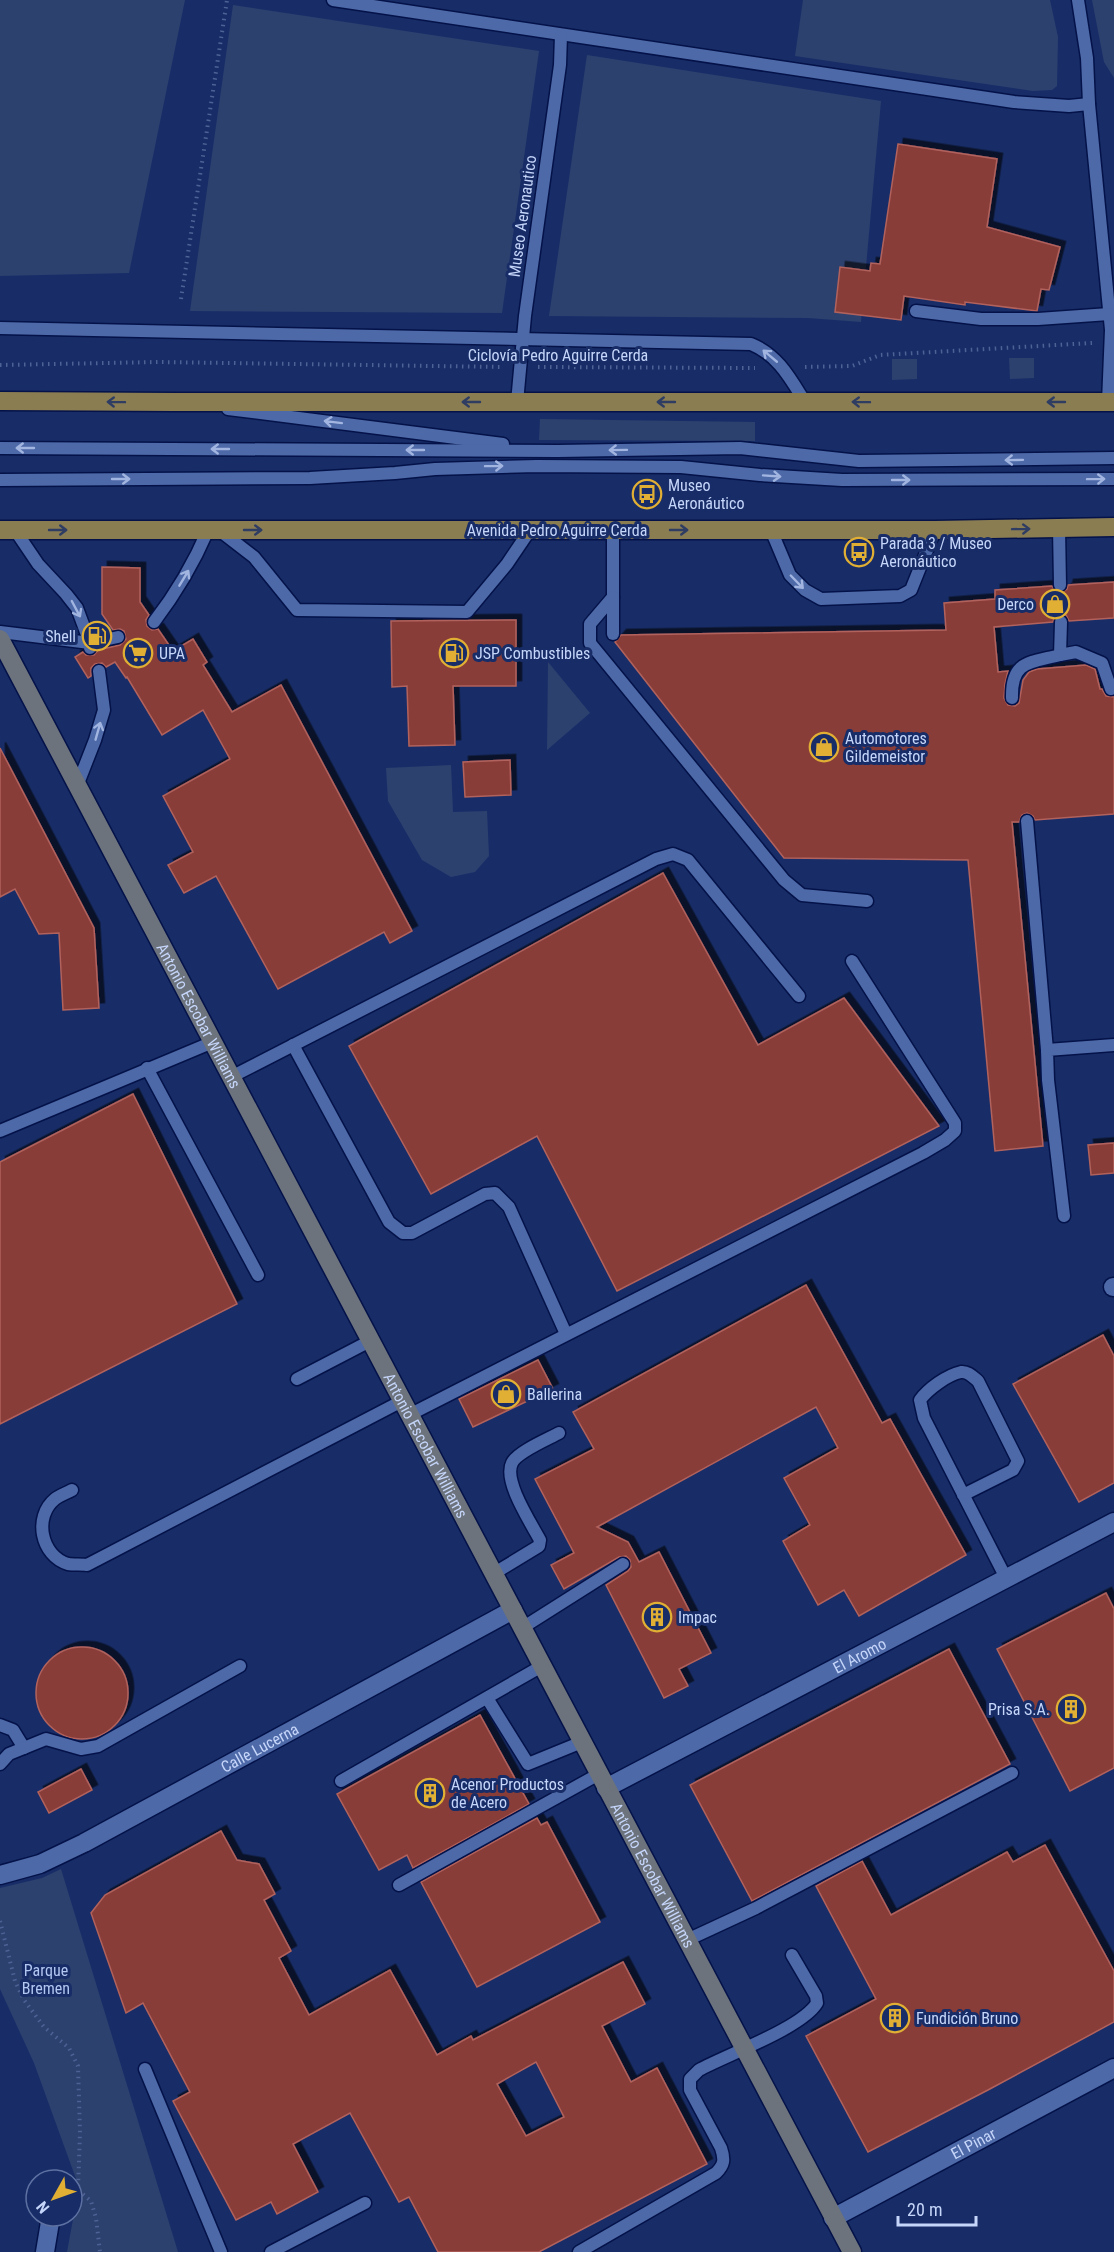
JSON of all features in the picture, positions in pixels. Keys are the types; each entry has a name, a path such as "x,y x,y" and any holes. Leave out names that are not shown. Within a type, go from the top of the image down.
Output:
{"main road":[{"path":"0,401 1111,402"},
{"name":"Avenida Pedro Aguirre Cerda","path":"8,530 613,531 1114,527"}],"street":[{"name":"Antonio Escobar Williams","path":"0,639 4,659 77,786 213,1042 833,2218 846,2250"},
{"name":"El Aromo","path":"603,1781 1007,1580 1114,1522"},
{"name":"Calle Lucerna","path":"0,1875 40,1864 69,1851 513,1610"},
{"name":"El Pinar","path":"833,2218 1114,2068"},
{"path":"45,2252 49,2228"}],"lane":[{"path":"333,0 1014,102 1069,106 1089,104"},
{"path":"1078,0 1088,58 1089,104 1111,342 1111,402"},
{"name":"Museo Aeronautico","path":"518,402 523,339 560,65 561,35"},
{"path":"916,311 981,319 1038,319 1109,314"},
{"path":"0,328 751,344 764,350 783,368 805,402"},
{"path":"175,402 558,451"},
{"path":"0,448 558,451 740,448 859,461 1114,458"},
{"path":"0,480 310,478 435,469 537,466 681,467 842,480 1114,479"},
{"path":"1059,528 1060,585"},
{"path":"8,530 76,608 90,646"},
{"path":"154,622 174,595 213,530 254,557 297,610 467,612 507,564 530,530"},
{"path":"771,530 790,575 805,590 821,599 900,596 911,590 935,530"},
{"path":"613,531 613,634"},
{"path":"613,597 590,624 590,643 784,880 802,895 867,901"},
{"path":"1060,654 1061,622"},
{"path":"0,632 90,646 118,637"},
{"path":"1012,698 1016,672 1023,665 1060,654 1076,652 1102,663 1111,688"},
{"path":"77,786 104,710 99,672"},
{"path":"1027,821 1048,1080 1064,1216"},
{"path":"231,1077 656,859 673,854 688,860 799,996"},
{"path":"72,1490 54,1499 44,1516 42,1535 51,1553 68,1564 87,1565 406,1408 566,1334 945,1140 956,1131 955,1123 852,961"},
{"path":"0,1131 213,1042"},
{"path":"293,1045 389,1222 403,1233 412,1233 485,1194 495,1193 509,1207 566,1334"},
{"path":"1047,1050 1114,1045"},
{"path":"147,1068 258,1275"},
{"path":"297,1379 370,1341"},
{"path":"963,1495 1013,1470 1018,1461 978,1381 969,1373 961,1372 929,1388 920,1400 924,1418 963,1495 1007,1580"},
{"path":"493,1574 539,1546 540,1540 510,1480 512,1463 519,1455 559,1433"},
{"path":"522,1628 623,1564"},
{"path":"0,1764 9,1754 46,1739 81,1749 98,1746 240,1666"},
{"path":"341,1781 542,1666"},
{"path":"487,1698 528,1764 582,1742"},
{"path":"0,1725 13,1730 24,1748"},
{"path":"687,1940 756,1908 1012,1773"},
{"path":"399,1885 603,1781"},
{"path":"579,2252 716,2173 722,2166 725,2158 690,2090 690,2079 705,2067 744,2049 813,2010 817,2003 816,1996 792,1955"},
{"path":"145,2069 221,2252"},
{"path":"271,2252 365,2203"}],"path":[{"path":"181,299 227,0"},
{"name":"Ciclovía Pedro Aguirre Cerda","path":"0,365 158,362 783,368 852,366 880,355 1111,342"},
{"path":"0,1921 15,1981 24,2000 44,2027 69,2048 78,2066 79,2168"},
{"path":"84,2195 91,2201 96,2218 100,2252"}],"green space":[{"path":"0,0 185,0 129,273 0,276"},
{"path":"803,0 1050,0 1058,37 1057,86 1052,90 1033,91 795,56"},
{"path":"1092,0 1114,0 1114,78 1104,62"},
{"path":"233,5 539,51 502,313 190,311"},
{"path":"587,55 881,101 861,322 808,318 549,316"},
{"path":"1009,358 1034,358 1034,378 1010,379"},
{"path":"892,359 917,359 917,379 892,380"},
{"path":"540,419 755,422 755,441 539,440"},
{"path":"548,662 590,713 547,750"},
{"path":"451,765 453,812 487,811 489,856 475,872 451,877 422,860 388,801 386,768"},
{"name":"Parque Bremen","path":"61,1869 178,2252 67,2252 71,2228 84,2228 84,2168 72,2168 34,2063 0,1989 0,1888 42,1878"}],"building":[{"path":"898,144 997,159 987,227 1060,247 1049,290 1041,289 1037,311 965,302 965,305 904,296 901,320 835,312 840,267 870,271 871,263 880,264"},
{"path":"102,567 140,568 140,602 149,615 146,620 147,626 152,630 158,629 173,651 193,639 207,662 203,665 232,712 281,685 412,931 390,943 384,932 278,989 216,876 184,893 168,865 193,852 163,796 230,759 203,710 162,735 127,677 115,662 106,667 102,663 95,664 88,678 75,657 83,652 86,655 94,655 98,650 120,645 126,639 124,631 113,630 102,614"},
{"path":"1114,582 1114,618 1069,621 1066,615 1061,614 1054,617 1053,622 994,627 998,672 1008,671 1004,698 1008,705 1015,706 1019,703 1023,680 1029,672 1037,669 1086,665 1095,669 1100,689 1106,696 1114,697 1114,814 1035,820 1027,813 1022,815 1019,822 1012,822 1043,1146 995,1151 968,860 784,858 615,642 621,635 946,630 944,603 995,599 995,590 1052,586 1056,592 1061,593 1067,589 1068,585"},
{"name":"JSP Combustibles","path":"516,620 516,686 453,686 455,745 409,746 407,686 392,687 391,621"},
{"path":"0,748 94,928 99,1008 63,1010 59,933 39,934 15,889 0,897"},
{"path":"510,760 511,795 465,797 463,762"},
{"path":"663,873 758,1045 844,998 939,1126 617,1291 537,1136 431,1194 349,1046"},
{"path":"133,1094 237,1304 0,1424 0,1162"},
{"path":"1114,1143 1114,1173 1091,1175 1088,1145"},
{"path":"806,1285 882,1423 890,1419 966,1555 859,1616 844,1590 818,1605 783,1541 810,1525 784,1478 838,1448 816,1407 597,1527 628,1542 639,1562 659,1552 711,1653 679,1669 688,1686 664,1698 606,1585 628,1571 631,1567 630,1560 626,1556 619,1557 564,1589 551,1565 574,1553 535,1479 594,1449 573,1412"},
{"path":"1103,1335 1114,1356 1114,1483 1079,1502 1013,1384"},
{"name":"Ballerina","path":"538,1360 553,1389 473,1427 459,1399"},
{"name":"Prisa S.A.","path":"1106,1593 1114,1609 1114,1768 1070,1791 997,1649"},
{"path":"82,1647 99,1651 114,1661 124,1676 128,1693 124,1710 114,1725 99,1735 82,1739 65,1735 50,1725 40,1710 36,1693 40,1676 50,1661 65,1651"},
{"path":"949,1649 1010,1764 752,1901 690,1785"},
{"name":"Acenor Productos de Acero","path":"480,1715 529,1804 413,1868 407,1855 379,1870 337,1794"},
{"path":"81,1769 92,1790 49,1813 38,1792"},
{"path":"537,1818 541,1825 547,1822 600,1922 477,1987 421,1882"},
{"path":"221,1831 237,1860 259,1864 275,1894 264,1900 291,1951 279,1958 309,2015 390,1970 437,2055 471,2036 473,2040 623,1962 645,2004 602,2026 631,2082 657,2068 707,2164 539,2252 438,2252 409,2197 399,2202 350,2113 293,2144 318,2192 277,2214 271,2202 236,2220 173,2101 190,2092 143,2003 126,2013 91,1913 105,1895","holes":["536,2062 564,2117 526,2136 497,2084"]},
{"path":"1045,1845 1114,1971 1114,2022 868,2152 806,2036 876,1999 816,1886 862,1861 891,1915 1007,1852 1013,1862"}],"place":[{"name":"Museo Aeronáutico","path":"647,494"},
{"name":"Parada 3 / Museo Aeronáutico","path":"859,552"},
{"name":"Derco","path":"1055,604"},
{"name":"Shell","path":"97,636"},
{"name":"UPA","path":"138,653"},
{"name":"JSP Combustibles","path":"454,653"},
{"name":"Automotores Gildemeistor","path":"824,747"},
{"name":"Ballerina","path":"506,1394"},
{"name":"Impac","path":"657,1617"},
{"name":"Prisa S.A.","path":"1071,1709"},
{"name":"Acenor Productos de Acero","path":"430,1793"},
{"name":"Fundición Bruno","path":"895,2018"}]}
